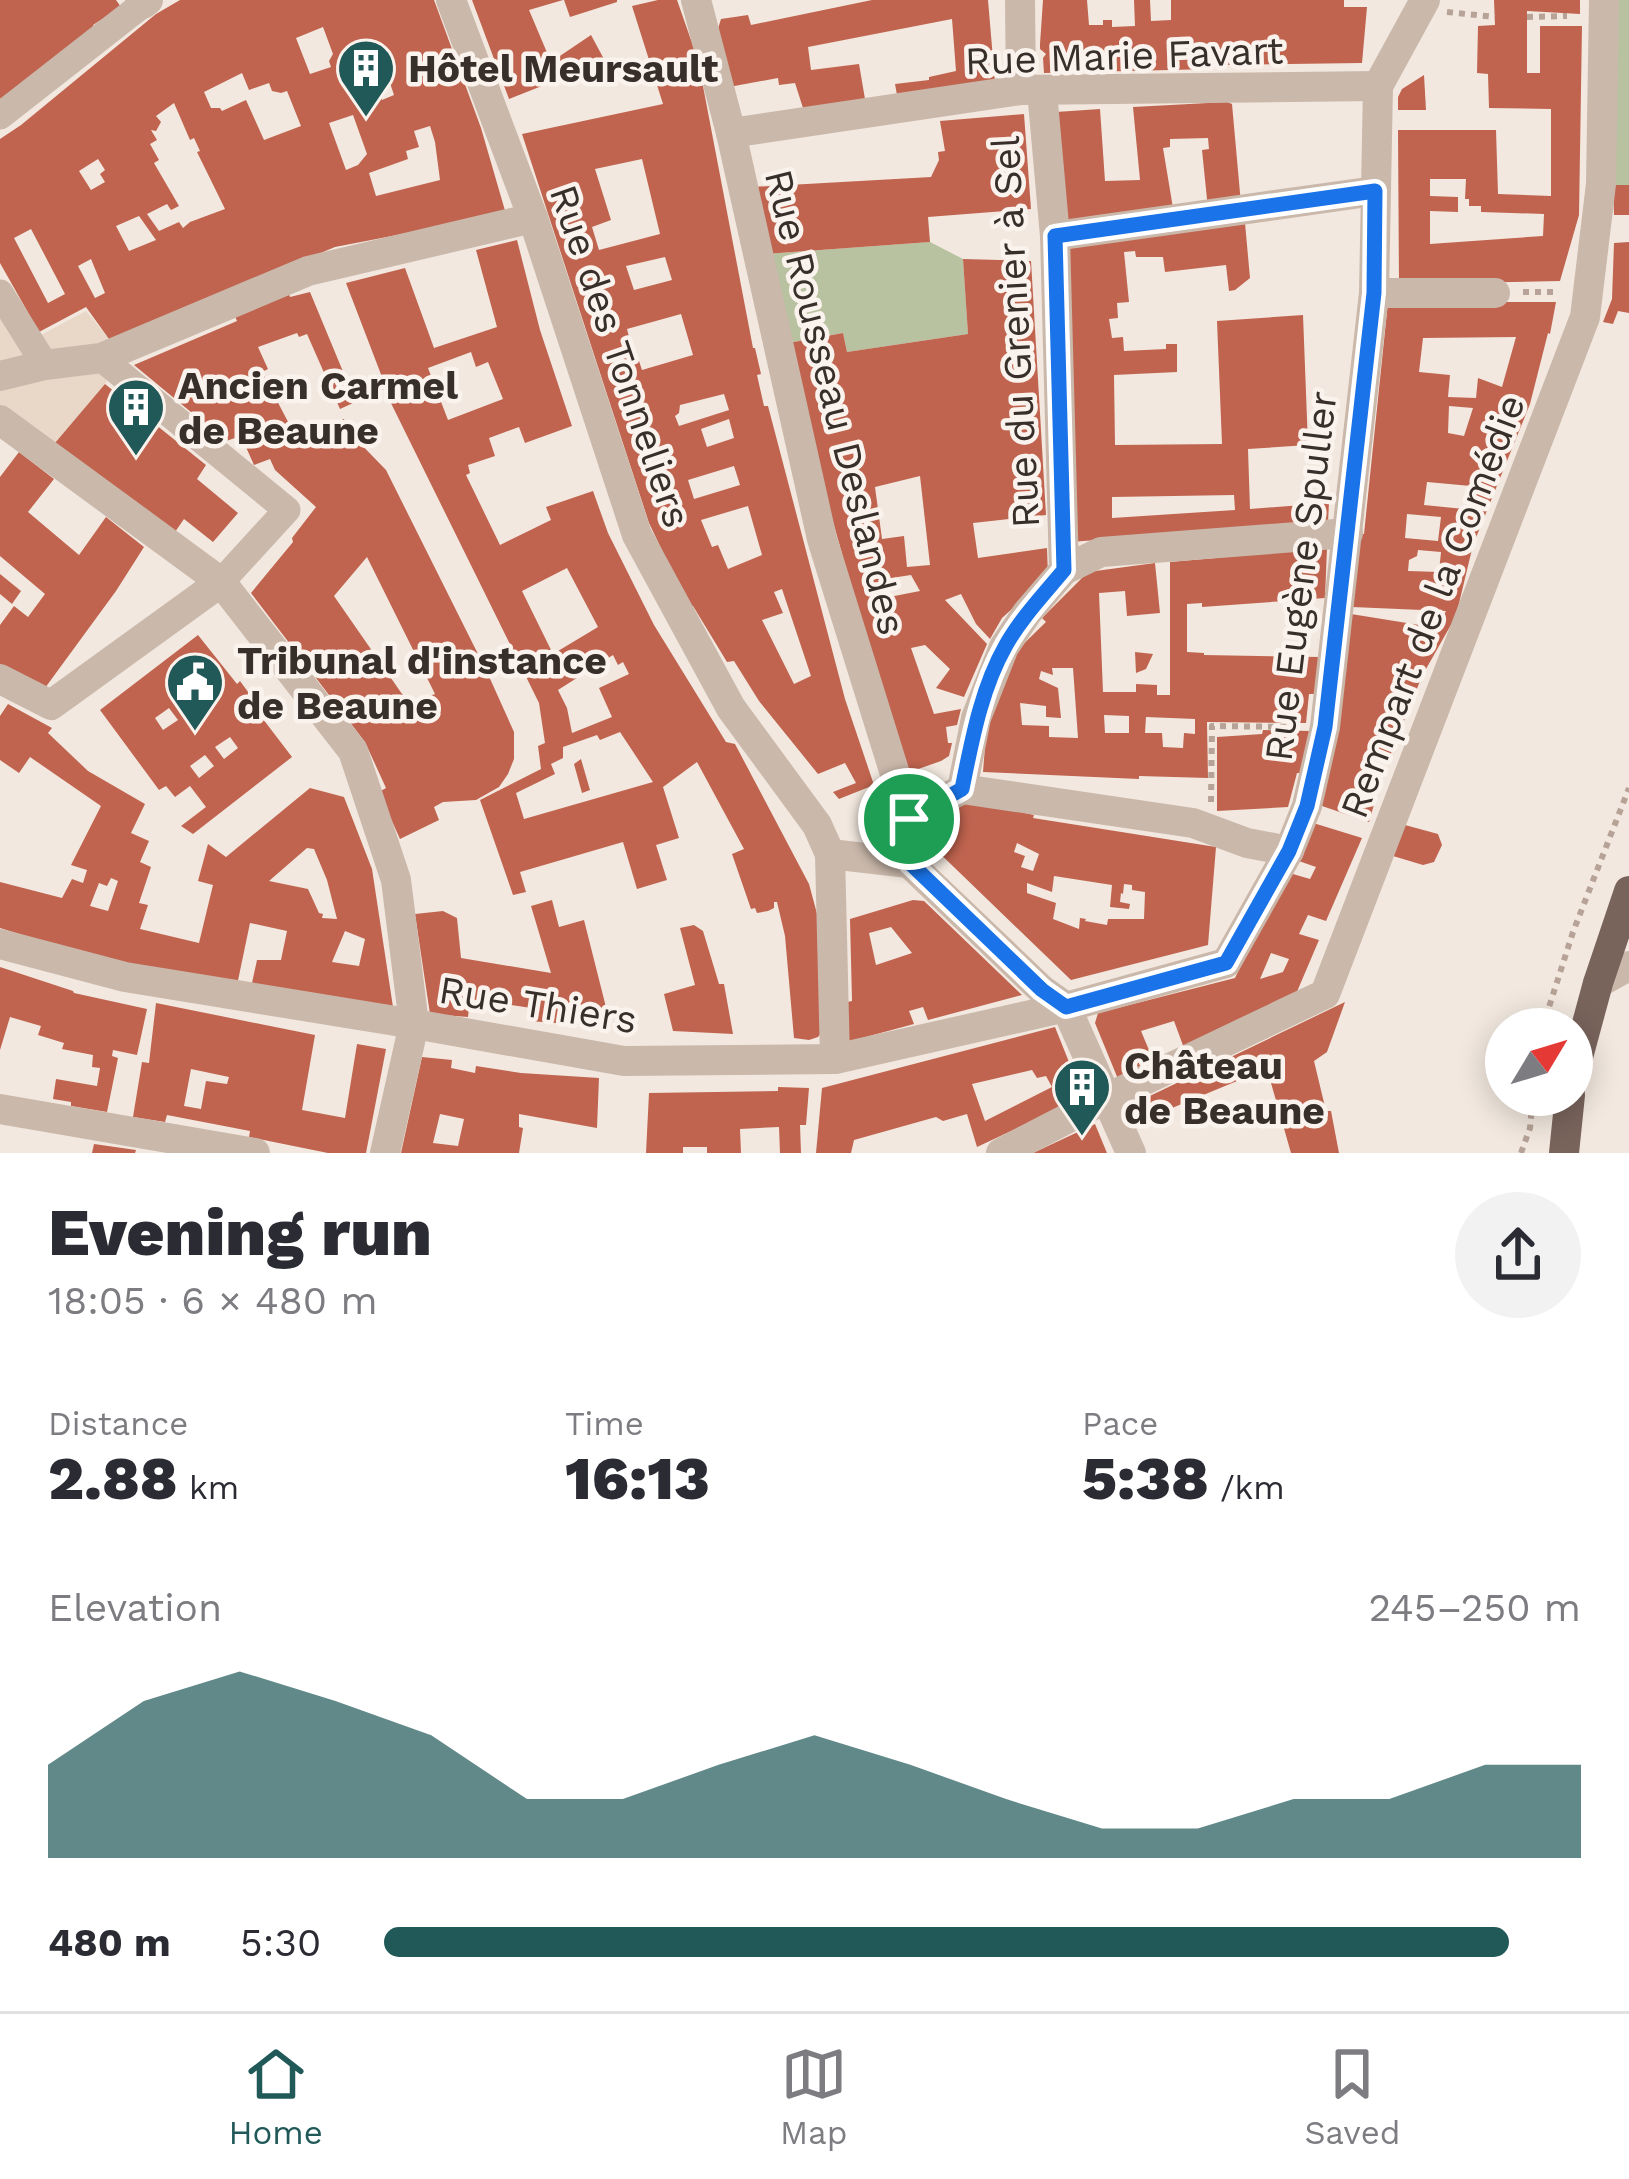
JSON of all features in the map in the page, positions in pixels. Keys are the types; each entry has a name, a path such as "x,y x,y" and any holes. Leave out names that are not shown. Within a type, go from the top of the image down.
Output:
{"main road":[{"path":"1591,1008 1629,891"},
{"path":"1564,1153 1568,1116"}],"street":[{"name":"Rue des Tonneliers","path":"452,0 533,218 637,535 731,708 817,825 830,854 836,1059"},
{"name":"Rue Rousseau Deslandes","path":"697,0 822,538 909,819 909,862"},
{"name":"Rue du Grenier à Sel","path":"1020,0 1055,236 1064,570"},
{"name":"Rempart de la Comédie","path":"1000,1153 1324,994 1586,317 1601,184 1604,0"},
{"path":"0,116 143,1"},
{"path":"1378,86 1422,4"},
{"name":"Rue Marie Favart","path":"731,133 1032,91 1378,86"},
{"name":"Rue Eugène Spuller","path":"1066,1007 1226,963 1289,851 1307,806 1325,727 1374,293 1378,86"},
{"path":"1055,236 1375,191"},
{"path":"0,376 101,358 308,272 533,218"},
{"path":"0,292 45,365"},
{"path":"1374,293 1495,293"},
{"path":"0,679 51,705 221,582 286,510 101,358"},
{"path":"0,420 221,582 353,751 396,880 414,1024 385,1153"},
{"path":"962,789 976,718 1004,647 1064,570 1101,552 1348,533"},
{"path":"909,819 962,789 1193,823 1247,843 1289,851"},
{"path":"830,854 909,862 1042,990 1066,1007 1131,1153"},
{"name":"Rue Thiers","path":"0,944 124,977 624,1061 836,1059 1066,1007"},
{"path":"1598,982 1629,966"},
{"path":"0,1109 255,1153"}],"path":[{"path":"1422,4 1495,17"},
{"path":"1527,17 1567,16"},
{"path":"1495,293 1589,291"},
{"path":"1210,830 1212,726 1325,727"},
{"path":"1549,1008 1629,788"},
{"path":"1521,1153 1531,1116"}],"green space":[{"path":"1617,0 1629,0 1629,185 1613,185"},
{"path":"930,242 963,259 968,334 847,352 843,333 783,344 765,254"}],"shaded area":[{"path":"86,311 119,351 114,369 38,463 0,435 0,317 37,337"}],"building":[{"path":"0,0 116,0 121,7 0,99"},
{"path":"180,0 434,0 481,128 506,214 335,247 114,339 109,339 86,307 39,332 0,263 0,139","holes":["323,27 333,54 331,67 310,74 296,38","384,65 394,95 382,100 379,91 366,88 361,75","242,73 249,90 269,83 272,91 287,91 301,126 264,140 246,100 222,111 211,108 204,92","174,103 225,209 183,228 179,222 159,231 147,214 167,204 171,210 179,206 154,163 159,160 150,144 157,140 151,130 156,131 161,122 156,116","353,115 367,154 346,170 329,123","430,126 440,180 376,196 369,173 408,159 406,151 419,147 414,131","98,159 105,182 91,190 79,171","139,216 156,240 129,251 116,226","31,229 65,294 48,303 14,238","91,259 105,293 95,298 78,266"]},
{"path":"472,0 563,0 529,10 551,62 591,35 605,61 509,99"},
{"path":"564,0 617,0 617,2 570,17"},
{"path":"677,0 698,60 764,406 768,406 845,699 874,785 839,799 833,792 856,783 845,763 818,774 759,701 734,661 727,662 693,606 689,607 649,523 522,134 663,104 632,6","holes":["642,159 660,234 599,250 592,227 611,220 595,169","665,257 672,280 634,290 626,266","681,314 693,355 642,370 636,352 625,355 621,340 629,337 627,329","724,394 729,410 679,426 675,416 680,405","729,419 734,438 707,447 701,429","734,466 740,485 694,499 688,480","748,506 762,555 728,569 718,545 712,547 701,520","782,589 811,676 794,684 762,620 783,613 774,592"]},
{"path":"872,0 988,0 995,82 897,95 895,84 956,71 952,19 808,47 811,70 859,64 865,99 803,108 795,83 779,85 778,78 729,87 716,35 721,19 748,15 751,25"},
{"path":"1043,0 1087,0 1089,25 1112,20 1112,27 1135,26 1134,0 1150,0 1151,21 1171,20 1171,0 1344,0 1344,7 1367,7 1362,63 1044,73 1046,54 1040,49"},
{"path":"1494,0 1580,0 1580,14 1527,11 1527,73 1540,73 1540,26 1582,26 1579,215 1560,281 1399,284 1398,130 1496,130 1498,194 1551,196 1551,109 1489,108 1488,74 1477,73 1478,26 1495,25","holes":["1430,179 1466,179 1469,206 1481,206 1481,212 1544,214 1543,236 1430,244 1430,211 1458,212 1458,197 1430,196"]},
{"path":"1424,75 1426,110 1398,110 1402,89"},
{"path":"1232,104 1241,204 1208,209 1202,150 1209,149 1208,138 1170,139 1170,147 1163,148 1174,214 1065,231 1056,112 1100,109 1105,181 1140,180 1133,107"},
{"path":"1024,114 1031,209 928,217 930,242 765,254 752,187 931,177 938,152 945,151 940,121"},
{"path":"1613,185 1629,185 1629,215 1614,215"},
{"path":"1245,223 1250,278 1235,290 1229,291 1226,265 1165,272 1163,257 1124,252 1129,302 1117,303 1118,318 1109,319 1112,338 1123,337 1124,351 1177,344 1177,372 1114,375 1115,445 1222,444 1217,321 1303,315 1308,445 1248,449 1250,509 1329,503 1328,523 1070,542 1065,253 1071,248","holes":["1234,495 1235,510 1112,518 1112,497"]},
{"path":"517,240 572,426 525,443 519,427 489,438 495,456 468,465 466,475 500,545 551,520 546,507 593,491 608,533 654,625 726,742 735,744 809,884 823,936 825,1028 818,1037 794,1038 785,936 777,902 768,911 751,909 732,854 744,849 697,762 663,787 679,838 656,845 667,880 637,889 623,842 520,872 526,892 513,895 480,800 541,769 538,746 545,743 539,703 384,389 340,409 307,334 258,347 268,369 262,372 297,439 344,419 352,435 386,470 514,732 514,759 499,787 476,800 443,802 434,807 439,820 400,839 379,792 386,788 365,742 251,593 316,507 275,470 270,459 254,465 241,436 226,441 134,365 237,321 234,314 289,294 310,292 348,392 382,377 346,283 405,268 434,348 497,327 476,250","holes":["471,352 476,367 488,362 503,399 448,420 428,368","367,557 435,694 409,704 334,596","567,568 598,627 553,654 522,591","613,655 618,665 623,662 629,674 599,688 612,717 572,733 558,690","620,732 653,782 524,819 516,793 555,774 551,764 563,758 563,747 597,735 600,740"]},
{"path":"1629,242 1629,313 1618,311 1613,324 1603,322 1612,299 1614,243"},
{"path":"963,259 1031,261 1046,515 973,523 978,558 1047,548 1048,576 1002,618 990,639 976,624 961,594 945,600 987,644 964,697 936,688 950,669 925,645 911,648 934,714 961,709 957,725 946,727 948,743 952,743 949,756 904,774 783,344 843,333 847,352 968,334","holes":["920,476 930,565 907,567 904,536 882,539 875,487","911,575 920,591 884,598 878,580"]},
{"path":"1388,302 1556,302 1530,404 1473,545 1456,616 1422,676 1390,756 1371,750 1359,796 1375,801 1369,822 1319,805 1351,614 1438,628 1446,611 1352,607","holes":["1516,337 1502,387 1478,378 1476,398 1448,397 1450,375 1419,372 1423,338","1449,406 1473,408 1464,436 1448,433","1427,482 1471,486 1464,509 1424,505","1407,514 1441,517 1438,541 1405,538","1418,550 1441,552 1439,572 1408,571 1409,560"]},
{"name":"Ancien Carmel de Beaune","path":"105,384 206,465 197,479 238,513 213,542 184,519 175,532 55,443"},
{"path":"19,452 54,479 28,512 79,555 106,517 144,547 45,688 0,664 0,625 14,606 28,617 45,594 0,556 0,477"},
{"path":"1327,548 1325,598 1202,607 1202,603 1187,604 1187,652 1320,657 1316,694 1309,694 1306,723 1207,722 1208,778 983,772 987,721 1009,658 1088,572 1155,563 1160,613 1127,616 1125,591 1099,593 1103,692 1136,692 1136,684 1157,685 1157,695 1170,695 1170,562","holes":["1052,668 1073,668 1078,738 1049,737 1049,726 1022,725 1020,703 1046,706 1046,717 1061,718 1058,688 1039,679 1041,671 1053,675","1104,715 1129,716 1129,733 1105,733","1146,717 1195,719 1195,734 1184,733 1183,748 1163,747 1162,733 1145,733"]},
{"path":"0,574 21,591 12,604 0,594"},
{"name":"Tribunal d'instance de Beaune","path":"198,635 237,684 240,681 292,757 193,834 181,826 206,807 190,786 175,797 166,786 159,790 100,710","holes":["193,690 203,702 188,712 180,700","169,708 178,720 163,730 155,718","230,737 238,748 224,759 215,747","205,755 214,766 199,778 190,766"]},
{"path":"1135,652 1153,654 1146,669 1136,673"},
{"path":"8,704 52,728 48,733 88,771 145,804 131,833 149,841 140,862 151,867 139,903 148,905 140,929 199,943 213,885 198,881 208,844 226,857 310,788 344,797 372,869 393,1007 250,992 257,960 281,960 287,931 250,923 236,990 92,957 0,928 0,882 62,898 72,879 83,883 87,870 71,865 101,806 30,757 19,773 0,760 0,716","holes":["307,848 314,849 337,919 322,918 308,889 269,881","111,878 118,881 108,911 90,906 99,883 107,886","345,931 365,939 359,966 332,962"]},
{"path":"1263,730 1311,731 1288,807 1217,811 1217,737 1262,734"},
{"path":"581,759 590,790 582,793 574,764"},
{"path":"952,797 1033,818 1216,847 1208,945 1071,980 930,844 942,821 946,823","holes":["1017,843 1039,854 1033,871 1021,867 1025,856 1014,852","1054,876 1112,885 1110,907 1129,909 1130,904 1120,902 1121,893 1124,884 1132,885 1132,890 1145,892 1144,919 1108,919 1107,925 1080,918 1079,929 1053,919 1056,903 1027,893 1027,883 1052,892"]},
{"path":"1310,822 1362,838 1326,921 1308,915 1299,934 1319,940 1296,994 1184,1048 1174,1021 1141,1031 1154,1062 1118,1079 1095,1023 1098,1013 1235,978 1286,872 1310,879 1316,867 1293,859","holes":["1271,953 1289,959 1283,972 1260,979"]},
{"path":"1405,825 1438,834 1442,845 1434,862 1423,865 1393,856"},
{"path":"552,900 559,927 584,920 611,1027 529,1021 531,1008 470,999 468,1017 430,1014 415,914 443,911 457,918 461,958 551,973 531,906"},
{"path":"924,901 1022,995 928,1020 923,1007 909,1011 914,1024 847,1042 847,1002 852,1001 850,919","holes":["891,927 912,953 876,965 869,933"]},
{"path":"694,925 703,931 719,984 724,984 733,1034 673,1031 664,994 695,985 680,928"},
{"path":"0,967 74,993 147,1009 137,1055 113,1050 112,1056 118,1058 107,1112 53,1099 56,1079 97,1086 100,1068 92,1067 93,1055 62,1049 64,1043 38,1035 41,1026 10,1017 0,1050"},
{"path":"1345,1002 1327,1052 1314,1061 1339,1153 1291,1153 1265,1062 1236,1076 1237,1081 1136,1123 1129,1106"},
{"path":"156,1003 315,1035 302,1110 345,1118 357,1044 386,1049 366,1153 328,1153 167,1115 165,1122 133,1117 142,1062 149,1063","holes":["191,1069 229,1077 227,1084 206,1081 201,1109 184,1106"]},
{"path":"1055,1027 1083,1097 977,1147 967,1114 943,1121 936,1117 854,1140 851,1153 816,1153 822,1088","holes":["1032,1070 1037,1078 1046,1076 1052,1087 985,1121 972,1084"]},
{"path":"422,1057 452,1060 451,1068 475,1073 476,1066 599,1078 597,1128 519,1114 523,1128 519,1153 401,1153","holes":["440,1114 464,1119 458,1146 433,1143"]},
{"path":"778,1087 809,1088 806,1125 800,1125 801,1153 780,1153 779,1127 740,1129 741,1153 683,1147 683,1153 646,1153 649,1093 778,1091"},
{"name":"Château de Beaune","path":"1095,1124 1107,1153 1033,1153"},
{"path":"94,1144 136,1150 92,1153"}],"place":[{"name":"Hôtel Meursault","path":"366,119"},
{"name":"Ancien Carmel de Beaune","path":"136,458"},
{"name":"Tribunal d'instance de Beaune","path":"195,733"},
{"name":"Château de Beaune","path":"1082,1138"}],"route":[{"path":"1375,191 1374,293 1325,727 1307,806 1289,851 1226,963 1066,1007 1042,990 909,862 909,819 962,789 976,718 1004,647 1064,570 1055,236 1375,191"}]}
